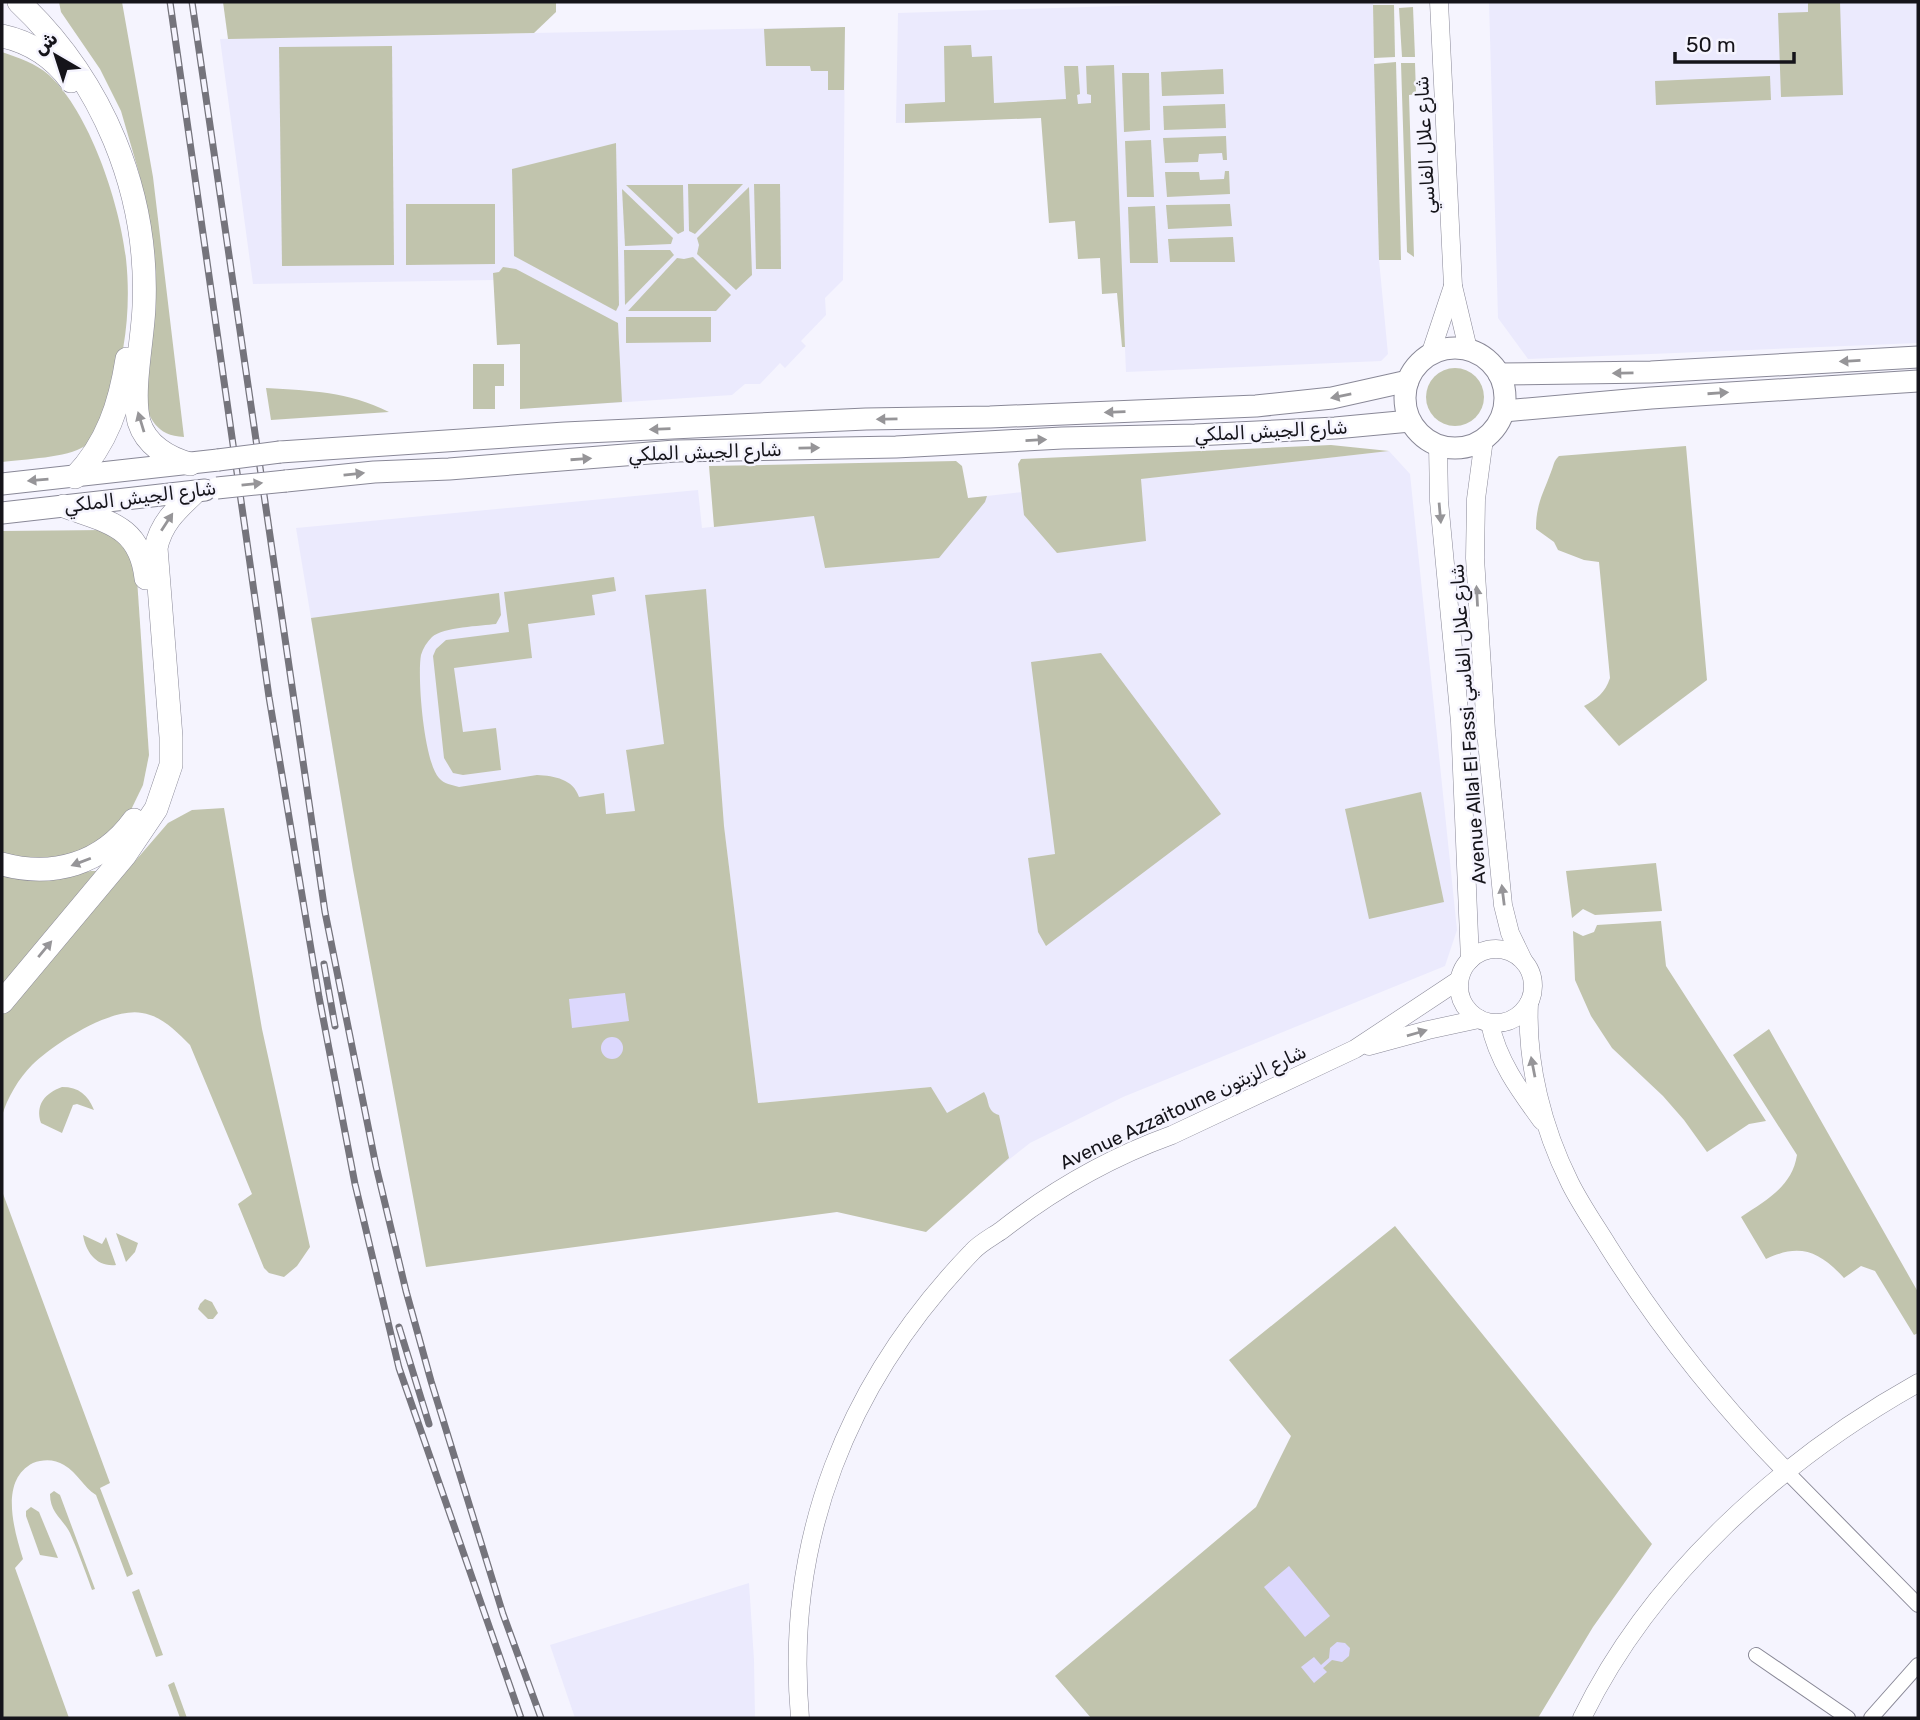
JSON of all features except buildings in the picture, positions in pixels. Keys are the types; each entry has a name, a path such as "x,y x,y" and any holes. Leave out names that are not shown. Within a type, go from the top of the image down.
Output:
{"highway":[{"path":"19,2 71,59 112,134 137,211 142,239 144,303 136,397 140,425 152,444 173,459 190,464"},
{"path":"2,36 42,52 69,78 96,125 118,191 124,221 130,271 130,331 124,380 109,429 89,463 75,477"},
{"path":"2,1002 125,855 156,809 170,765 171,737 156,548 162,527 172,513 206,490"},
{"path":"2,864 20,869 56,869 91,858 109,848 138,816 149,796 154,772 156,720 146,580 140,550 134,540 113,524 64,506"}],"main road":[{"path":"1468,349 1491,363 1499,374 1504,386 1504,411 1496,427 1484,439 1469,446 1454,448 1438,445 1427,440 1410,421 1405,401 1408,381 1420,362 1430,355 1442,350 1468,349"},
{"path":"1499,374 1651,372 1918,357"},
{"name":"شارع الجيش الملكي","path":"2,484 280,452 565,433 866,419 990,417 1256,406 1332,398 1408,381"},
{"path":"1504,411 1663,397 1918,381"},
{"name":"شارع الجيش الملكي","path":"2,513 374,472 697,451 896,447 1062,438 1208,435 1410,421"},
{"path":"693,428 697,451"}],"street":[{"name":"شارع علال الفاسي","path":"1439,2 1453,286 1468,349"},
{"name":"شارع علال الفاسي","path":"1430,355 1453,286"},
{"name":"Avenue Allal El Fassi شارع علال الفاسي","path":"1484,439 1476,499 1475,558 1480,663 1503,905 1510,933 1523,960"},
{"name":"Avenue Allal El Fassi شارع علال الفاسي","path":"1438,445 1439,500 1460,722 1470,960"},
{"path":"1491,949 1513,953 1523,960 1530,970 1533,992 1522,1013 1502,1023 1484,1021 1469,1012 1463,1003 1459,980 1470,960 1491,949"},
{"name":"Avenue Azzaitoune شارع الزيتون","path":"800,1718 799,1611 803,1572 817,1516 838,1452 862,1399 923,1309 973,1251 1030,1208 1064,1187 1147,1144 1172,1135 1355,1049 1459,980"},
{"path":"1529,1003 1530,1052 1548,1129 1570,1182 1649,1308 1731,1412 1918,1605"},
{"path":"1484,1021 1517,1085 1548,1129"},
{"name":"Avenue Azzaitoune شارع الزيتون","path":"1355,1049 1428,1030 1484,1021"},
{"path":"1582,1718 1625,1644 1670,1585 1739,1512 1786,1471 1851,1422 1918,1383"},
{"path":"1756,1654 1847,1718"},
{"path":"1871,1718 1918,1665"}],"shaded area":[{"path":"1244,2 1373,2 1379,260 1388,354 1381,361 1126,372 1115,115 896,123 898,13"},
{"path":"1489,2 1918,2 1918,343 1528,359 1498,318"},
{"path":"845,27 843,280 825,298 826,315 801,341 806,346 785,368 780,363 760,384 745,384 732,395 520,409 520,344 497,345 494,280 253,284 220,39"},
{"path":"1389,451 1410,474 1457,930 1445,966 1123,1097 1030,1143 984,1179 931,1087 758,1103 724,827 353,870 296,528 698,490 702,528"},
{"path":"625,993 629,1021 572,1028 569,999"},
{"path":"612,1037 622,1044 623,1048 616,1058 612,1059 602,1052 601,1048 608,1038"},
{"path":"1289,1566 1330,1616 1305,1637 1264,1587"},
{"path":"749,1583 755,1718 575,1718 550,1645"},
{"path":"1337,1642 1345,1643 1350,1648 1349,1656 1342,1662 1332,1660 1323,1668 1327,1672 1314,1683 1301,1667 1314,1657 1321,1665 1329,1658 1330,1648"}],"green space":[{"path":"59,2 122,2 153,177 184,437 167,433 155,424 142,394 147,221 139,173 121,111 100,69 61,12"},
{"path":"223,2 556,2 556,12 534,33 228,39"},
{"path":"1808,2 1840,2 1843,95 1781,97 1778,13 1808,12"},
{"path":"1373,5 1394,5 1395,57 1374,58"},
{"path":"1413,7 1415,57 1402,57 1399,8"},
{"path":"845,27 844,90 828,90 828,71 811,71 810,66 766,66 764,29"},
{"path":"971,45 972,57 992,56 994,103 1066,99 1064,66 1078,66 1078,104 1091,103 1091,95 1087,94 1086,66 1114,65 1125,347 1122,347 1117,293 1102,294 1100,258 1078,259 1075,221 1049,223 1041,118 905,123 905,104 945,102 944,46"},
{"path":"392,46 394,265 282,266 279,47"},
{"path":"2,52 32,64 49,75 64,92 90,135 110,187 123,237 128,294 120,366 94,437 85,446 68,453 2,462"},
{"path":"1396,62 1401,260 1379,260 1374,64"},
{"path":"1401,63 1415,63 1416,94 1409,95 1414,257 1407,252"},
{"path":"1223,69 1224,94 1162,96 1161,72"},
{"path":"1122,73 1149,73 1150,130 1124,132"},
{"path":"1770,76 1771,100 1656,105 1655,81"},
{"path":"1225,104 1226,128 1164,130 1163,106"},
{"path":"1226,136 1227,160 1223,160 1222,153 1199,154 1198,162 1165,163 1163,138"},
{"path":"1151,140 1154,197 1127,197 1125,141"},
{"path":"616,143 619,305 616,311 514,256 512,169"},
{"path":"1225,171 1229,171 1230,194 1167,197 1165,172 1199,172 1200,180 1224,179"},
{"path":"688,184 743,184 695,234 689,231"},
{"path":"754,184 780,184 781,269 756,269"},
{"path":"626,185 683,185 684,231 678,234"},
{"path":"749,187 752,275 736,290 697,254 697,238"},
{"path":"622,189 673,238 671,244 625,246"},
{"path":"406,204 495,204 495,264 406,265"},
{"path":"1230,204 1232,226 1168,229 1166,205"},
{"path":"1155,206 1158,263 1130,263 1128,207"},
{"path":"1233,237 1235,262 1170,262 1168,239"},
{"path":"624,250 670,250 674,255 625,305"},
{"path":"693,257 731,295 716,311 628,311 677,258"},
{"path":"503,267 516,269 618,323 622,402 520,409 520,344 497,345 493,273 499,272"},
{"path":"626,317 711,317 711,342 626,343"},
{"path":"473,364 504,364 504,386 495,386 495,409 473,409"},
{"path":"1449,368 1461,368 1476,376 1484,391 1484,403 1476,418 1461,426 1449,426 1434,418 1426,403 1426,391 1434,376"},
{"path":"266,388 344,396 389,412 271,420"},
{"path":"1331,445 1389,451 1141,479 1146,541 1057,553 1024,515 1018,464 1021,459"},
{"path":"1686,446 1707,680 1619,746 1584,706 1600,695 1610,678 1599,562 1584,560 1558,550 1554,542 1536,529 1539,506 1559,456"},
{"path":"956,461 962,466 968,498 987,496 939,558 825,568 814,516 714,527 709,466"},
{"path":"105,530 128,550 137,579 149,755 143,785 128,816 114,831 70,858 43,862 2,854 2,531"},
{"path":"614,577 616,591 592,595 595,615 528,624 532,658 454,668 463,732 496,728 501,770 463,775 453,773 444,758 433,656 436,649 446,640 509,632 504,592"},
{"path":"706,589 724,826 758,1103 931,1087 947,1113 984,1092 990,1108 999,1115 1009,1158 926,1232 837,1212 426,1267 353,870 311,618 499,593 501,615 496,624 453,629 437,634 428,641 422,652 420,681 423,719 434,769 443,782 459,787 537,775 557,778 568,782 579,797 604,793 606,814 635,811 626,750 664,744 645,595"},
{"path":"1101,653 1221,814 1046,946 1038,932 1028,858 1055,854 1031,662"},
{"path":"1421,792 1444,902 1369,919 1345,809"},
{"path":"224,808 262,1029 310,1247 297,1266 284,1277 269,1273 264,1268 238,1204 252,1194 190,1045 162,1021 142,1013 129,1013 99,1021 83,1029 42,1056 27,1070 10,1095 2,1116 2,1015 168,823 192,810"},
{"path":"1656,863 1662,911 1595,915 1583,909 1572,918 1566,871"},
{"path":"99,871 2,989 2,874 63,877"},
{"path":"1661,921 1666,966 1766,1121 1749,1124 1707,1152 1663,1096 1612,1048 1591,1016 1575,980 1573,931 1583,936 1594,932 1597,925"},
{"path":"1769,1029 1918,1292 1918,1333 1914,1335 1875,1271 1861,1266 1844,1278 1826,1261 1808,1252 1799,1251 1789,1251 1766,1259 1741,1217 1777,1192 1790,1176 1797,1155 1733,1055"},
{"path":"62,1087 73,1088 82,1093 94,1110 73,1105 62,1133 41,1123 39,1111 46,1096"},
{"path":"2,1191 110,1483 100,1488 133,1574 127,1577 96,1495 69,1468 49,1460 33,1463 23,1471 13,1492 13,1519 23,1559 15,1568 69,1718 2,1718"},
{"path":"1395,1226 1652,1544 1593,1627 1538,1718 1091,1718 1055,1676 1256,1507 1291,1436 1229,1360"},
{"path":"116,1233 138,1243 135,1252 126,1262"},
{"path":"83,1235 102,1244 106,1237 116,1265 103,1264 93,1257"},
{"path":"205,1299 212,1302 218,1313 213,1319 208,1319 198,1309"},
{"path":"54,1491 60,1495 95,1589 92,1590 70,1533 52,1506 50,1494"},
{"path":"31,1507 39,1512 58,1558 40,1555 26,1516 26,1511"},
{"path":"139,1589 163,1655 156,1657 132,1592"},
{"path":"174,1682 187,1718 180,1718 168,1685"}],"railway":[{"path":"170,2 269,697 319,997 355,1184 399,1368 521,1718"},
{"path":"192,2 325,912 376,1166 431,1381 503,1614 541,1718"},
{"path":"324,964 335,1026"},
{"path":"399,1327 429,1424"}]}
